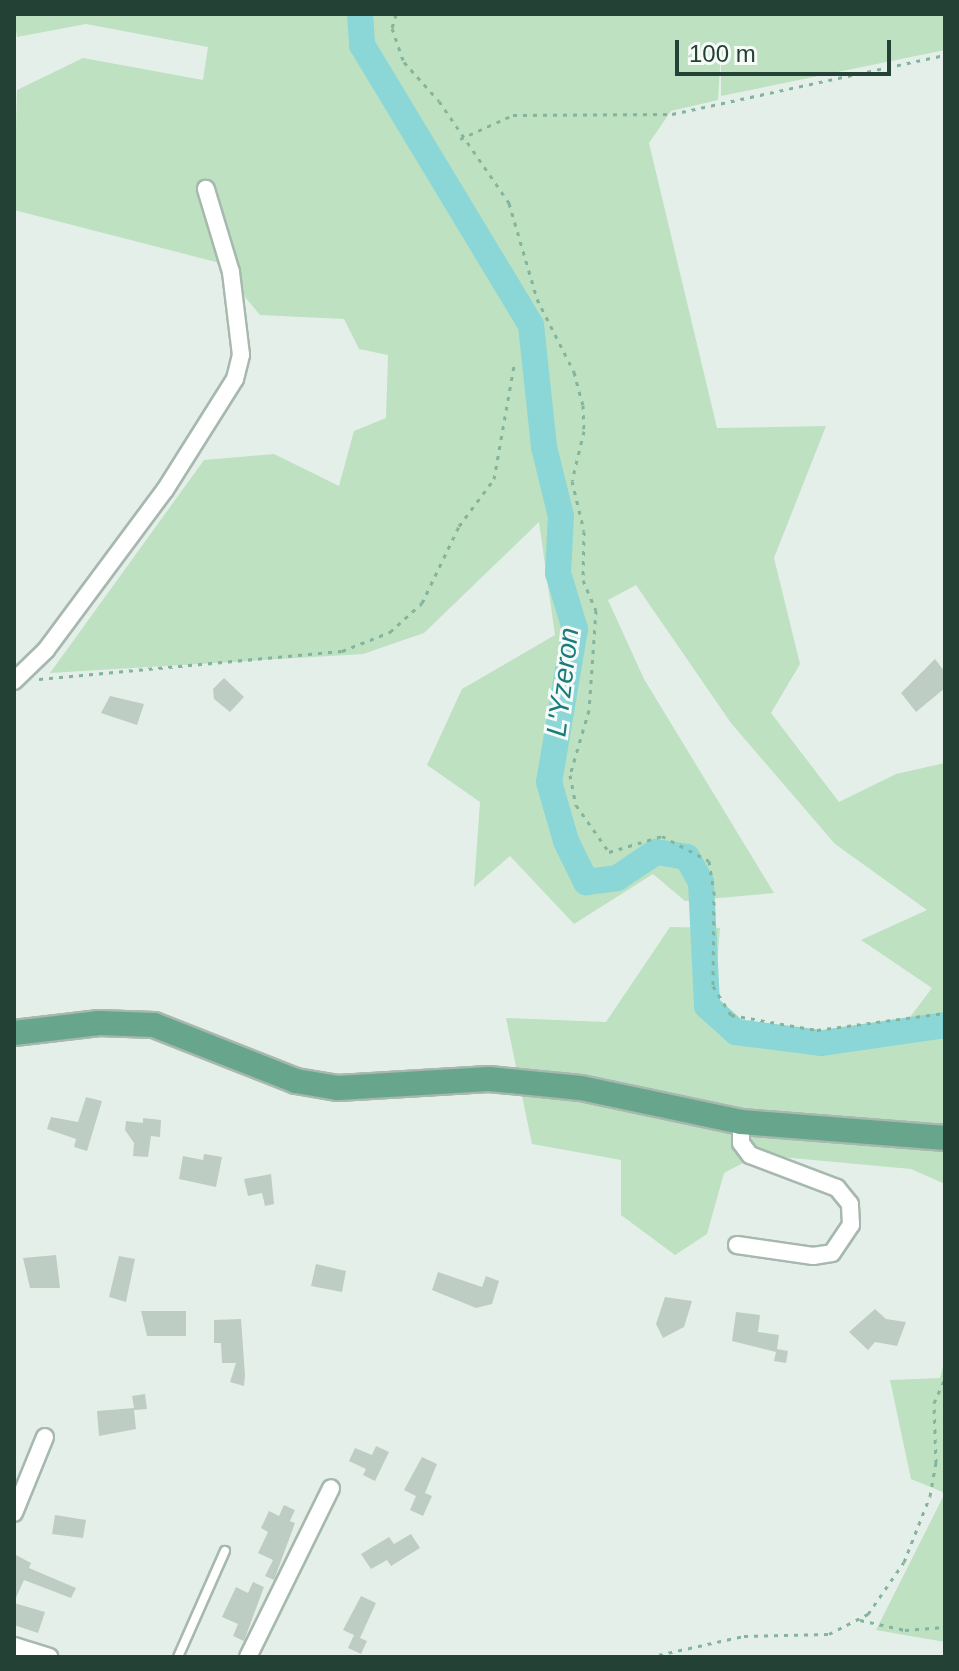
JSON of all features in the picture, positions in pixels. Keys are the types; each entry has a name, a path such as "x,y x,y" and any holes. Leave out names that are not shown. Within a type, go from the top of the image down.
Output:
{"main road":[{"path":"14,1033 99,1023 154,1025 296,1081 338,1088 489,1079 581,1088 741,1122 945,1138"}],"street":[{"path":"16,680 165,490 235,379 241,355 231,272 206,189"},
{"path":"737,1245 813,1256 832,1253 851,1225 850,1204 837,1188 750,1155 741,1143 741,1122"},
{"path":"14,1513 45,1437"},
{"path":"248,1657 331,1488"},
{"path":"14,1646 49,1657"}],"lane":[{"path":"178,1657 225,1551"}],"path":[{"path":"396,14 392,28 404,62 439,101 460,139 509,203 537,299 574,372 583,405 584,431 572,481 584,531 583,580 596,610 589,710 570,775 576,805 609,852 662,836 709,861 713,986 731,1015 817,1030 945,1013"},
{"path":"460,139 513,115 672,114 945,55"},
{"path":"16,680 299,656 369,644 390,632 422,603 459,526 494,479 514,365"},
{"path":"649,1657 744,1636 829,1634 860,1620 890,1588 924,1515 936,1463 934,1403 945,1378"},
{"path":"860,1620 905,1630 945,1627"}],"green space":[{"path":"14,14 945,14 945,50 721,96 721,51 718,100 671,111 649,143 717,428 826,426 774,558 800,664 771,713 839,802 896,774 945,763 945,1184 911,1169 758,1155 724,1173 707,1234 675,1255 621,1215 621,1160 532,1144 506,1018 606,1022 670,927 720,928 714,1003 738,1025 818,1036 904,1025 932,988 861,940 927,910 835,844 731,723 636,585 608,600 644,679 774,893 685,901 653,874 574,924 510,856 474,887 480,802 427,765 462,689 555,635 539,522 424,633 363,654 50,673 204,460 274,454 339,486 354,431 386,418 388,355 359,349 344,319 260,315 216,262 14,210 17,90 83,58 203,80 208,47 86,24 17,37"},
{"path":"945,1359 945,1493 911,1479 890,1380 940,1378"},
{"path":"945,1493 945,1642 876,1630"}],"building":[{"path":"935,659 945,672 945,688 916,712 901,693"},
{"path":"224,678 244,697 230,712 214,699 213,689"},
{"path":"110,696 144,704 137,725 101,713"},
{"path":"86,1097 102,1101 87,1151 74,1147 76,1139 47,1129 51,1117 78,1122"},
{"path":"143,1118 161,1120 160,1137 151,1136 148,1157 133,1156 134,1143 125,1130 126,1121 143,1123"},
{"path":"204,1154 222,1157 216,1187 179,1179 183,1156 203,1160"},
{"path":"271,1174 274,1204 265,1206 262,1193 248,1196 244,1179"},
{"path":"56,1255 60,1288 30,1288 23,1258"},
{"path":"119,1256 135,1259 126,1302 109,1297"},
{"path":"316,1264 346,1271 342,1292 311,1286"},
{"path":"438,1272 482,1287 486,1276 499,1281 492,1304 476,1308 432,1290"},
{"path":"665,1297 692,1301 684,1327 663,1338 656,1324"},
{"path":"875,1309 886,1319 906,1322 897,1346 875,1342 868,1350 849,1332"},
{"path":"141,1311 186,1311 186,1336 147,1336"},
{"path":"736,1312 760,1315 758,1332 779,1335 777,1349 788,1351 786,1363 774,1361 776,1352 732,1341"},
{"path":"241,1319 244,1386 230,1382 236,1363 222,1363 221,1343 214,1343 214,1320"},
{"path":"145,1394 147,1409 134,1410 136,1429 99,1436 97,1411 134,1408 132,1396"},
{"path":"376,1446 389,1452 375,1481 363,1475 366,1469 349,1461 355,1448 372,1455"},
{"path":"422,1457 437,1464 425,1493 432,1496 423,1516 410,1510 416,1496 404,1490"},
{"path":"284,1505 295,1510 290,1521 295,1523 274,1580 265,1576 273,1560 258,1553 268,1532 261,1528 269,1511 279,1516"},
{"path":"55,1515 86,1520 83,1538 52,1534"},
{"path":"411,1534 420,1548 391,1566 387,1560 371,1569 361,1554 389,1537 394,1544"},
{"path":"14,1554 31,1563 29,1568 76,1588 71,1598 24,1580 14,1602"},
{"path":"253,1582 264,1587 244,1641 233,1636 238,1624 222,1617 236,1587 248,1593"},
{"path":"361,1596 376,1603 360,1638 367,1641 361,1654 348,1648 354,1635 343,1630"},
{"path":"14,1603 45,1612 38,1633 14,1625"}],"waterway":[{"name":"L'Yzeron","path":"360,14 362,45 531,325 544,447 561,516 558,573 575,629 549,782 566,841 586,882 617,878 656,852 687,857 701,882 707,1006 736,1032 822,1043 945,1025"}]}
